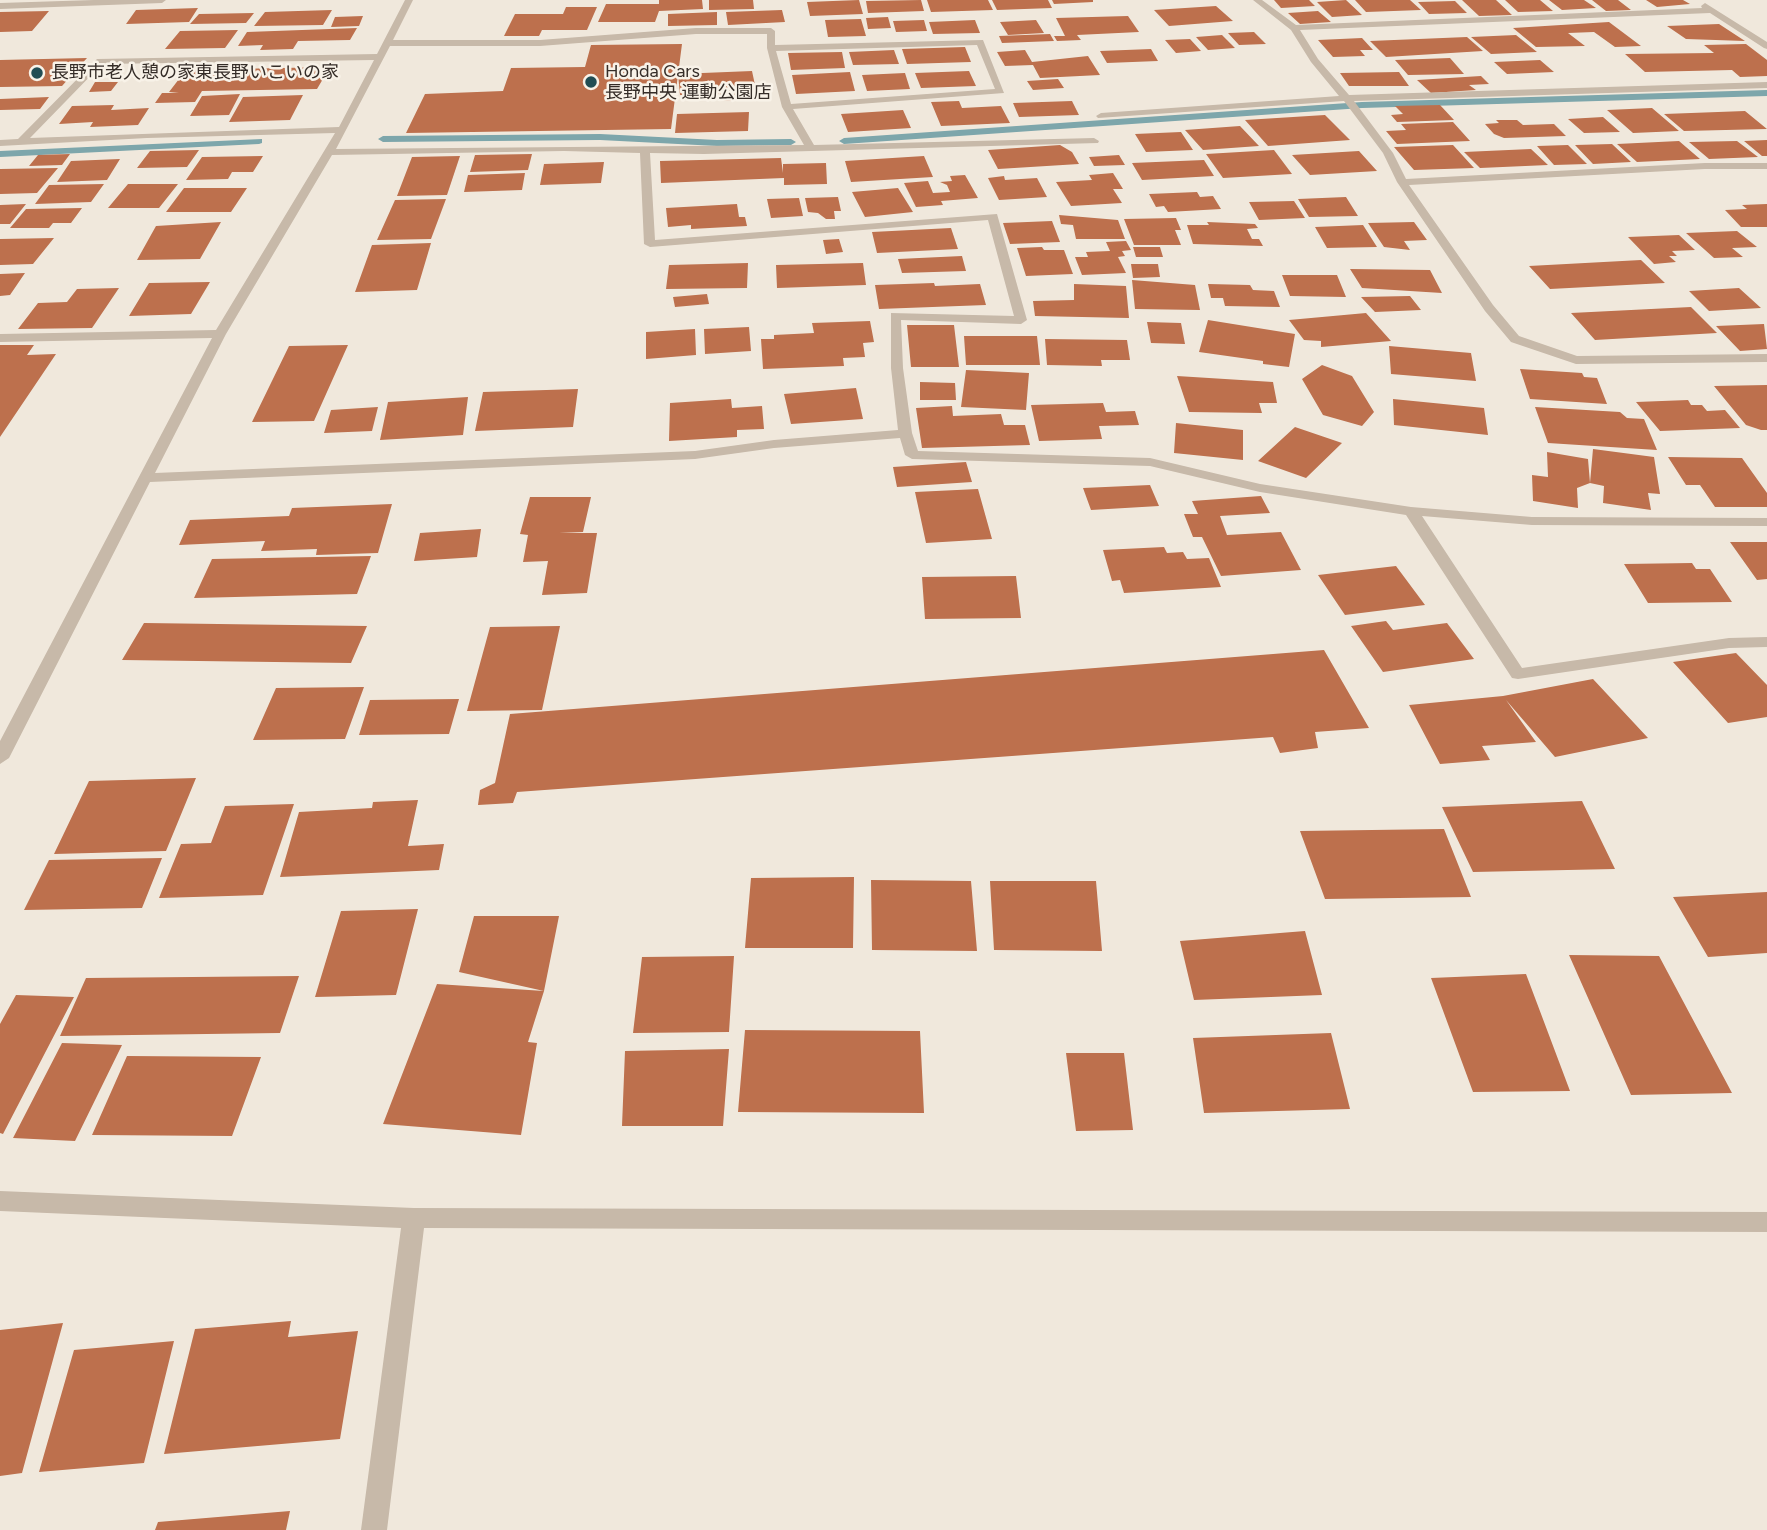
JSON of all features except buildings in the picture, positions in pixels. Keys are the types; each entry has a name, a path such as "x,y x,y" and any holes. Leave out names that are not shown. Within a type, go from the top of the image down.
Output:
{"street":[{"path":"0,6 162,0"},
{"path":"0,758 220,334 342,130 409,0"},
{"path":"1257,0 1293,28 1351,104 1388,153 1402,183 1489,308 1515,339 1576,360 1767,358"},
{"path":"1699,2 1716,0"},
{"path":"1699,2 1767,46"},
{"path":"1293,28 1713,10"},
{"path":"386,43 540,43 696,31 771,31 771,48 786,107 810,147"},
{"path":"771,48 980,42 1001,91 786,107"},
{"path":"20,142 100,61 379,57"},
{"path":"1101,116 1767,85"},
{"path":"0,143 147,135 342,130"},
{"path":"327,152 564,148 645,150 1094,141"},
{"path":"645,150 650,244 993,216 1021,320 895,316 897,368 905,433 912,455 1150,462 1260,488 1411,511 1532,521 1767,522"},
{"path":"1402,183 1704,166 1767,166"},
{"path":"0,338 220,334"},
{"path":"145,478 695,455 774,444 905,433"},
{"path":"1411,511 1518,674 1729,643 1767,642"},
{"path":"0,1201 414,1218 1767,1222"},
{"path":"373,1530 414,1218"}],"waterway":[{"path":"844,141 1362,105 1767,93"},
{"path":"383,139 600,137 717,143 791,142"},
{"path":"0,154 259,141"}],"place":[{"name":"長野市老人憩の家東長野いこいの家","path":"37,73"},
{"name":"Honda Cars 長野中央 運動公園店","path":"591,82"}]}
